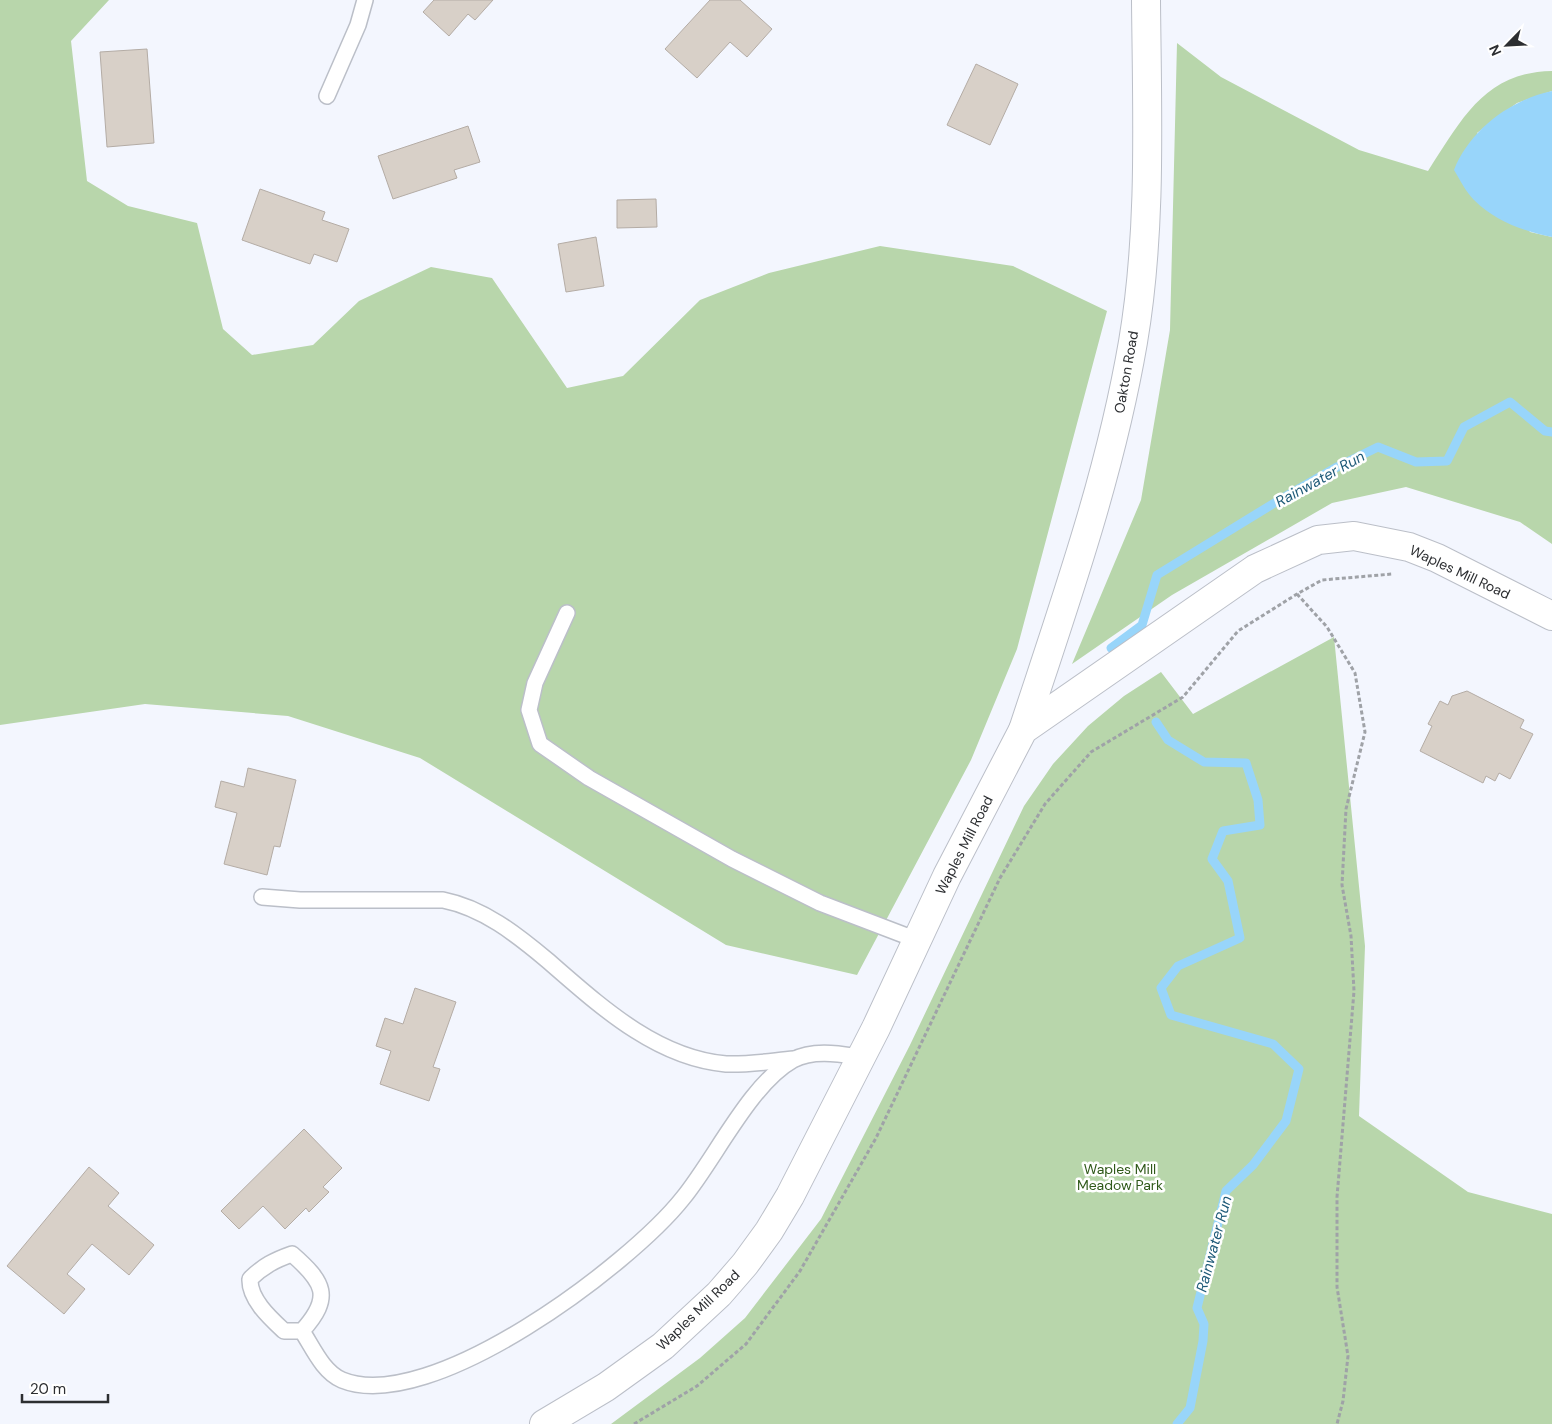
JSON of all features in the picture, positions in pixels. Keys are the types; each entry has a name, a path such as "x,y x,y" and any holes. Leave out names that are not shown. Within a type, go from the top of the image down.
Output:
{"main road":[{"name":"Oakton Road","path":"1023,730 1090,527 1114,441 1133,341 1139,291 1146,193 1146,0"},
{"name":"Waples Mill Road","path":"544,1424 606,1387 663,1346 719,1294 746,1264 790,1196 978,814 1023,730 1255,569 1318,540 1354,536 1409,546 1437,558 1552,616"}],"lane":[{"path":"327,96 358,25 365,0"},
{"path":"568,613 535,683 529,710 540,744 589,778 732,859 820,903 917,940"},
{"path":"262,897 300,900 443,900 459,903 480,912 524,940 603,1008 644,1036 668,1048 696,1058 725,1064 794,1060 835,1053 860,1057"},
{"path":"302,1331 325,1367 341,1380 360,1385 386,1386 420,1379 473,1358 495,1346 588,1284 631,1252 683,1199 750,1100 768,1080 794,1060"},
{"path":"292,1254 309,1268 320,1283 323,1298 316,1316 302,1331 284,1331 259,1304 249,1286 250,1279 273,1260 292,1254"}],"path":[{"path":"634,1424 697,1386 746,1344 800,1271 876,1138 1000,878 1045,804 1091,752 1183,697 1238,631 1297,594 1322,580 1394,574"},
{"path":"1297,594 1327,627 1355,673 1364,732 1346,809 1342,884 1351,936 1354,991 1337,1198 1337,1287 1348,1356 1344,1401 1337,1424"}],"green space":[{"path":"0,0 109,0 71,41 87,181 128,206 197,223 223,329 252,355 313,345 359,301 431,267 492,278 567,388 623,376 700,300 769,273 880,246 1013,266 1107,311 1017,649 971,760 857,975 726,945 420,758 288,716 145,704 0,725"},
{"path":"1177,43 1221,77 1359,150 1428,171 1464,118 1492,90 1509,80 1529,74 1552,71 1552,91 1517,103 1477,133 1530,232 1552,237 1552,544 1520,522 1406,487 1332,503 1172,595 1072,664 1141,500 1170,330"},
{"name":"Waples Mill Meadow Park","path":"1334,637 1365,946 1359,1116 1468,1192 1552,1214 1552,1424 611,1424 700,1358 745,1318 821,1219 910,1045 1024,806 1053,764 1088,726 1124,696 1161,672 1193,714"}],"water":[{"path":"1552,91 1552,237 1520,228 1491,214 1471,197 1454,170 1470,142 1493,119 1521,102 1536,95"}],"building":[{"path":"434,0 493,0 475,20 468,14 449,36 423,12"},
{"path":"710,0 740,0 772,29 747,57 730,42 697,78 665,49"},
{"path":"147,49 154,143 107,147 100,52"},
{"path":"976,64 1018,84 990,145 947,125"},
{"path":"468,126 480,162 454,170 457,178 393,199 378,156"},
{"path":"260,189 325,212 322,220 349,229 337,262 314,254 310,264 242,240"},
{"path":"656,199 657,227 617,228 617,200"},
{"path":"596,237 604,286 566,292 558,244"},
{"path":"1467,691 1524,720 1520,728 1533,734 1510,779 1499,773 1495,781 1486,776 1483,783 1420,751 1432,726 1428,724 1440,701 1448,705 1452,696"},
{"path":"248,768 296,780 280,847 274,846 267,875 224,864 237,813 215,807 221,781 244,787"},
{"path":"415,988 456,1002 433,1067 440,1069 429,1101 380,1084 391,1051 376,1046 385,1018 403,1024"},
{"path":"304,1129 342,1168 323,1187 329,1192 309,1212 306,1208 285,1229 263,1206 239,1229 221,1211"},
{"path":"89,1167 119,1193 108,1206 154,1245 129,1275 92,1244 67,1274 85,1289 64,1314 7,1266"}],"waterway":[{"name":"Rainwater Run","path":"1111,648 1142,625 1157,575 1337,467 1378,447 1416,462 1447,461 1464,427 1510,402 1545,431 1552,432"},
{"name":"Rainwater Run","path":"1156,722 1168,740 1204,762 1246,763 1258,800 1260,825 1223,831 1212,859 1228,881 1240,938 1178,966 1161,988 1171,1015 1273,1044 1299,1069 1286,1121 1253,1165 1226,1191 1197,1308 1204,1324 1203,1341 1190,1408 1177,1424"}]}
